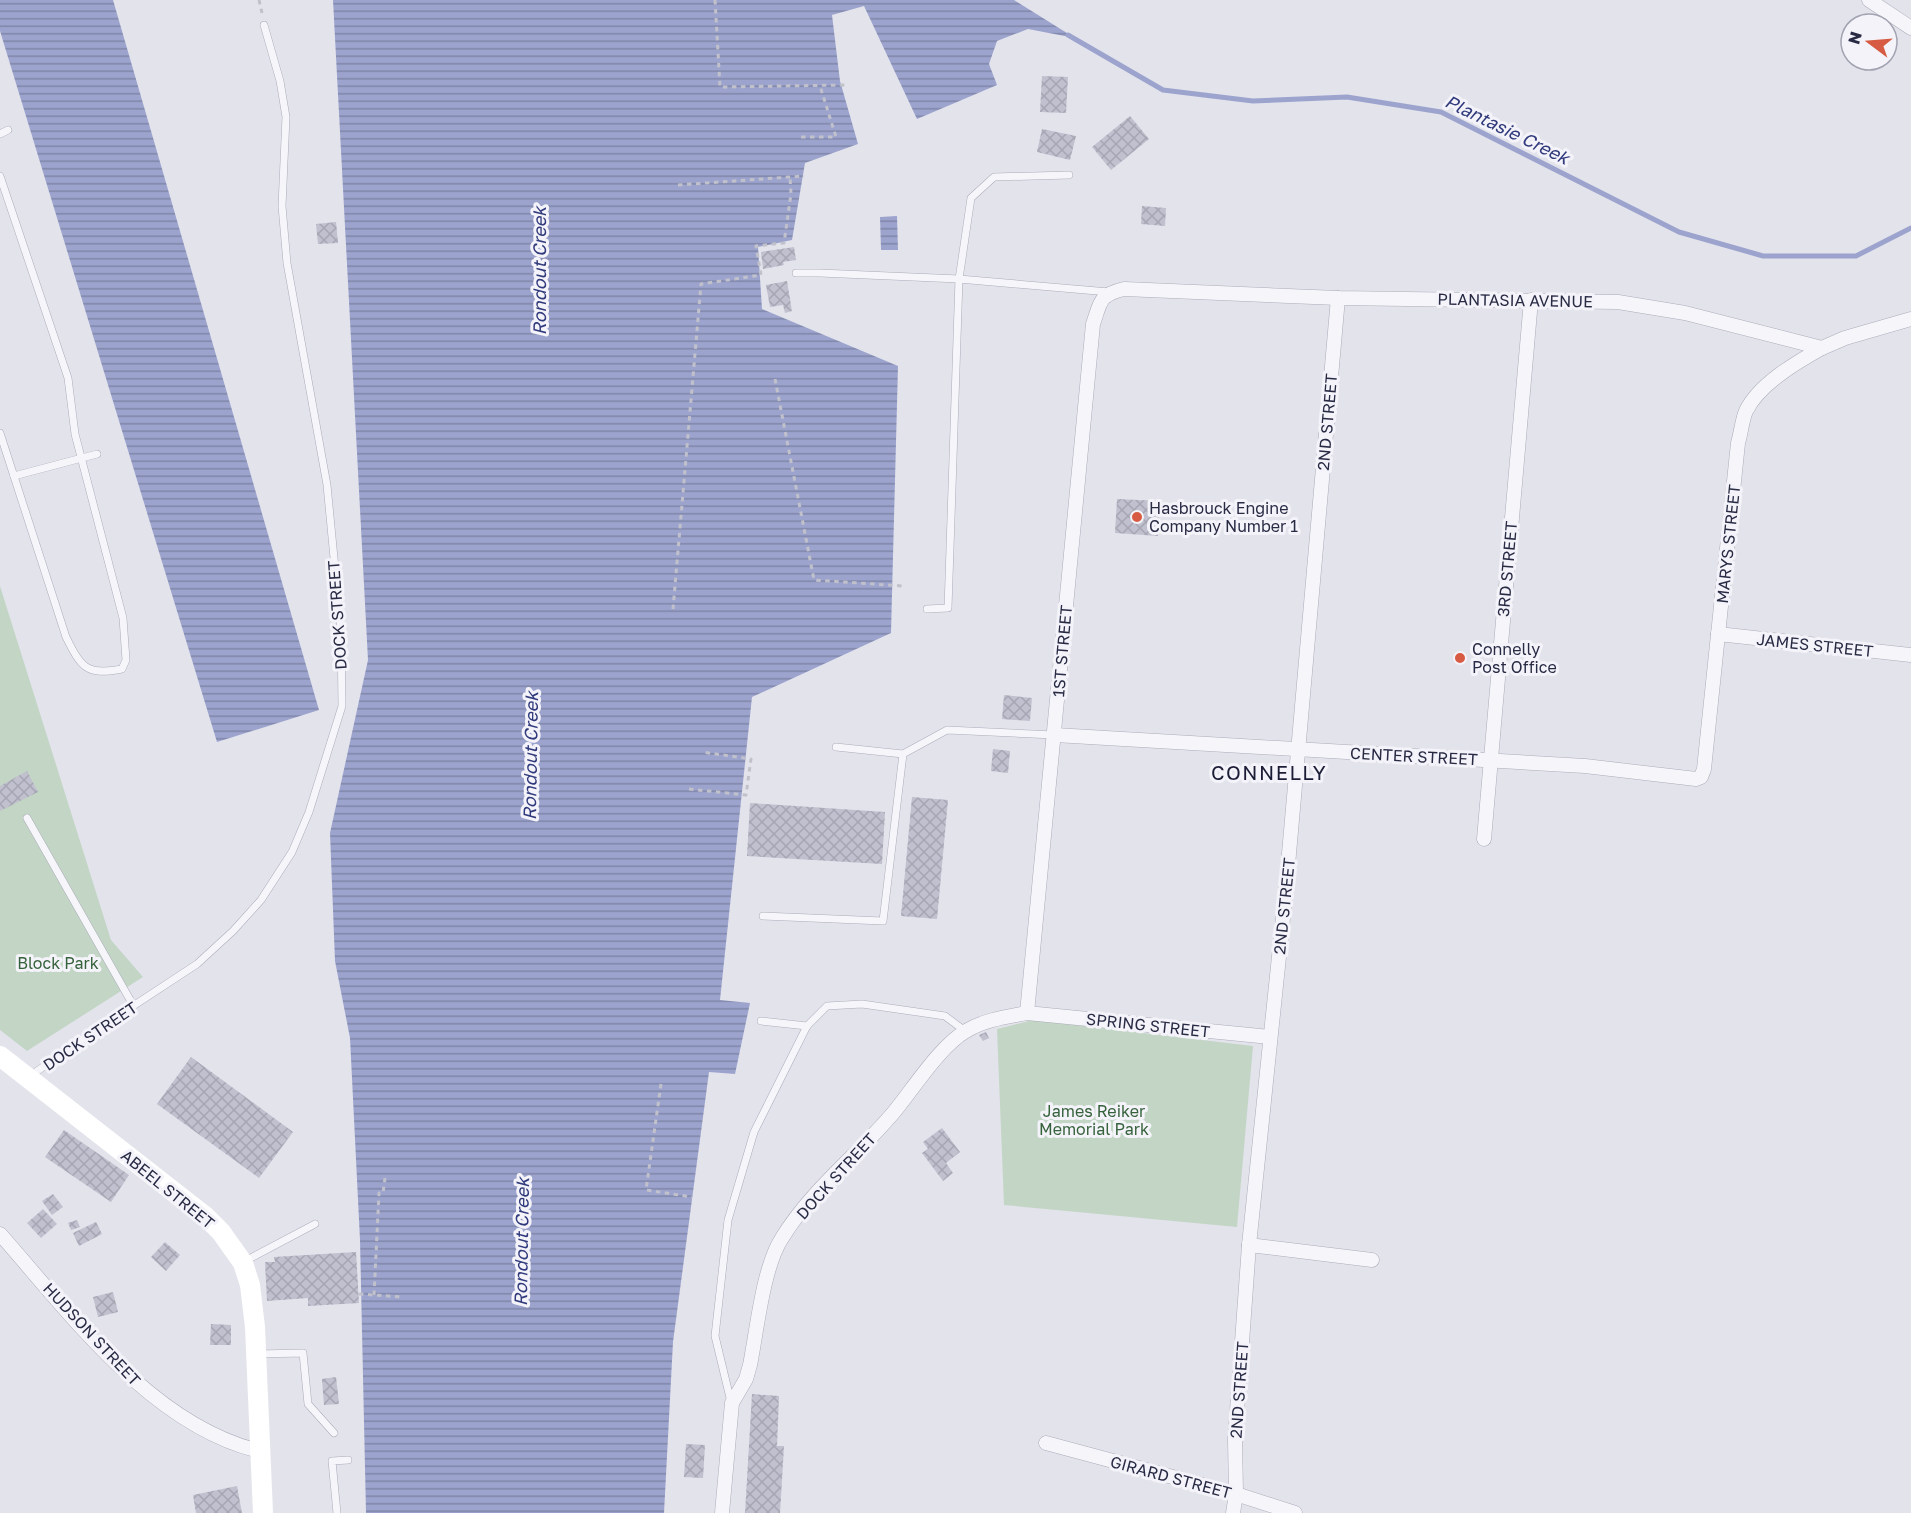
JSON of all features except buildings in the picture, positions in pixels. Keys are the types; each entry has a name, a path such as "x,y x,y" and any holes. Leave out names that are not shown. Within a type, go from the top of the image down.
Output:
{"street":[{"path":"1869,0 1911,28"},
{"name":"PLANTASIA AVENUE","path":"1109,292 1124,289 1338,298 1531,300 1629,304 1685,313 1822,348"},
{"name":"1ST STREET","path":"1027,1013 1093,324 1101,300 1109,292"},
{"name":"2ND STREET","path":"1233,1513 1236,1494 1235,1438 1249,1245 1285,899 1338,298"},
{"name":"3RD STREET","path":"1484,839 1531,300"},
{"path":"1822,348 1845,338 1911,319"},
{"name":"MARYS STREET","path":"1701,777 1704,769 1738,443 1746,411 1756,396 1792,365 1822,348"},
{"name":"JAMES STREET","path":"1718,634 1911,655"},
{"name":"CENTER STREET","path":"1055,735 1585,766 1696,779 1701,777"},
{"name":"DOCK STREET","path":"722,1513 732,1403 746,1378 750,1365 769,1267 781,1238 821,1186 892,1114 943,1052 965,1031 997,1019 1027,1013"},
{"name":"SPRING STREET","path":"1027,1013 1270,1037"},
{"name":"ABEEL STREET","path":"0,1056 206,1217 221,1232 243,1263 250,1285 256,1354 263,1513"},
{"name":"HUDSON STREET","path":"0,1234 135,1382 172,1410 220,1438 259,1451"},
{"path":"1249,1245 1371,1260"},
{"name":"GIRARD STREET","path":"1046,1443 1236,1494 1295,1513"}],"lane":[{"name":"DOCK STREET","path":"27,1078 197,964 233,931 261,900 292,852 309,812 342,706 341,631 327,485 287,263 283,217 286,117 280,81 264,25"},
{"path":"0,134 8,130"},
{"path":"927,609 948,608 959,279 971,198 994,177 1069,175"},
{"path":"0,176 68,378 75,434 123,618 126,660 122,669 93,670 78,662 66,637 0,434"},
{"path":"796,273 959,279 1109,292"},
{"path":"14,476 97,454"},
{"path":"836,747 903,754 947,730 1055,735"},
{"path":"763,916 883,921 903,754"},
{"path":"27,818 133,1005"},
{"path":"732,1403 715,1336 728,1220 754,1132 807,1026 827,1006 862,1004 945,1016 965,1031"},
{"path":"761,1021 807,1026"},
{"path":"243,1263 315,1224"},
{"path":"256,1354 303,1353 308,1404 334,1433"},
{"path":"337,1513 332,1461 348,1460"}],"path":[{"path":"715,0 720,87 845,85"},
{"path":"801,137 836,137 820,86"},
{"path":"678,185 804,176"},
{"path":"672,609 701,284 761,275 756,246 784,243 791,195 790,177"},
{"path":"775,379 814,580 903,586"},
{"path":"689,789 746,795 752,759 702,752"},
{"path":"661,1084 646,1190 692,1197"},
{"path":"374,1295 379,1193 383,1193 385,1178"},
{"path":"359,1294 403,1297"}],"green space":[{"name":"Block Park","path":"0,586 111,940 143,977 27,1051 0,1030"},
{"name":"James Reiker Memorial Park","path":"1033,1020 1253,1046 1237,1227 1004,1205 997,1029"}],"water":[{"path":"0,0 113,0 319,710 217,742 0,31"},
{"name":"Rondout Creek","path":"333,0 1014,0 1075,38 1028,29 997,41 989,64 997,85 917,119 864,6 832,15 840,81 858,144 805,163 792,240 758,247 762,309 898,366 891,633 752,697 720,1000 750,1003 735,1074 709,1072 673,1342 664,1513 366,1513 360,1240 350,1038 335,961 330,833 368,660"},
{"path":"897,216 898,250 881,250 880,217"}],"waterway":[{"name":"Plantasie Creek","path":"1068,35 1163,90 1253,101 1347,97 1441,112 1679,232 1763,256 1856,256 1911,228"}],"place":[{"name":"Hasbrouck Engine Company Number 1","path":"1137,517"},
{"name":"Connelly Post Office","path":"1460,658"}],"district":[{"name":"CONNELLY","path":"1269,773"}]}
